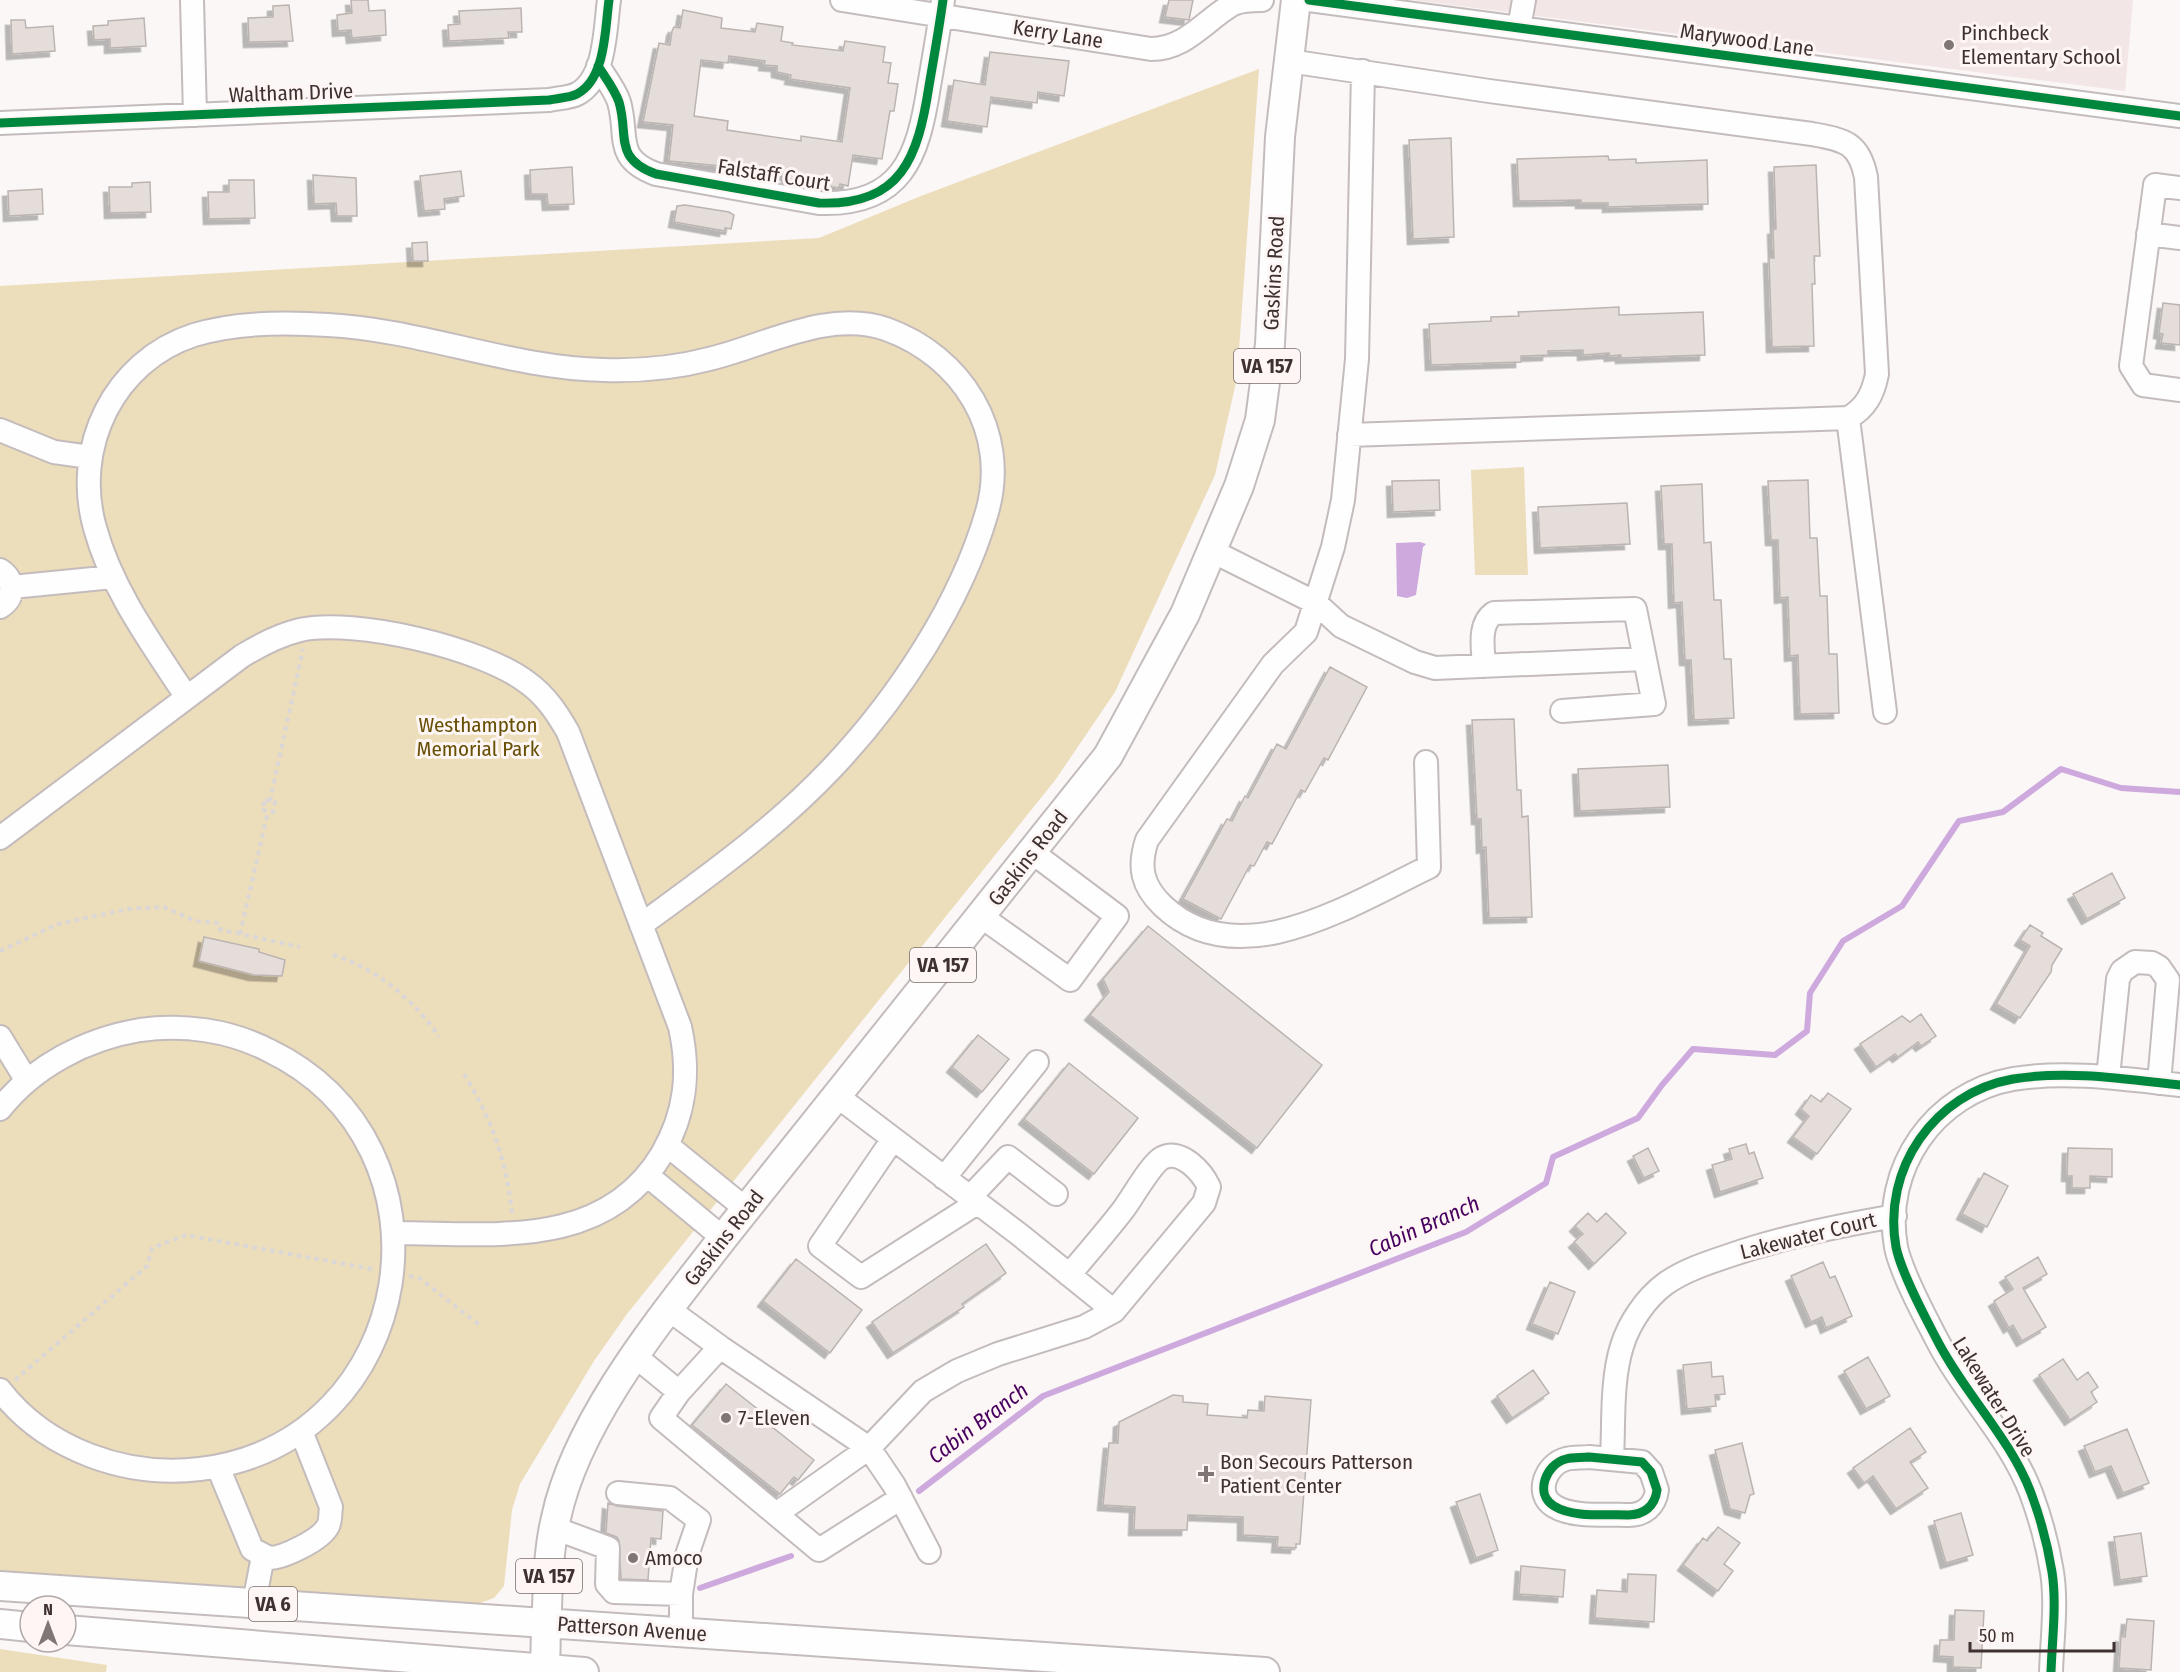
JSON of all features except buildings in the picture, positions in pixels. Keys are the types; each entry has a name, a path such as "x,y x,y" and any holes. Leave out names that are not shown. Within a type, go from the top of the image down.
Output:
{"main road":[{"name":"Gaskins Road","path":"546,1624 554,1528 564,1490 590,1432 635,1356 668,1308 723,1238 1033,853 1108,756 1185,614 1239,486 1260,420 1270,344 1280,137 1296,0"},
{"name":"Patterson Avenue","path":"0,1586 1265,1672"},
{"path":"0,1624 18,1626"},
{"name":"VA 157","path":"544,1671 546,1624"},
{"name":"VA 6","path":"78,1631 544,1671 584,1672"}],"street":[{"path":"192,0 195,115"},
{"path":"598,66 609,0"},
{"name":"Kerry Lane","path":"842,0 942,8 1161,49 1172,46 1197,32 1234,3 1262,0"},
{"name":"Marywood Lane","path":"1309,0 2180,116"},
{"path":"1519,28 1524,0"},
{"name":"Falstaff Court","path":"598,66 619,102 626,151 637,167 656,174 819,203 844,204 866,198 885,188 897,178 910,161 925,114 942,8"},
{"path":"1289,62 1363,71 1489,92 1812,134 1848,143 1863,160 1866,177 1877,374 1873,394 1859,412 1848,418 1349,435"},
{"name":"Waltham Drive","path":"0,123 549,100 574,96 582,91 598,66"},
{"path":"1363,71 1357,359 1336,535 1306,632 1272,664 1147,840 1142,855 1142,873 1147,889 1177,919 1217,934 1268,935 1310,923 1429,867 1426,762"},
{"path":"2180,188 2155,185 2131,366 2143,385 2180,390"},
{"path":"2148,234 2180,238"},
{"path":"186,696 143,631 113,577 92,516 90,457 100,417 121,385 138,366 159,350 196,334 249,326 327,325 376,330 569,369 622,370 705,361 801,331 836,324 862,324 884,328 927,349 964,383 984,421 993,466 988,508 973,550 952,596 903,682 836,765 783,816 641,926"},
{"path":"1848,418 1885,712"},
{"path":"0,430 54,452 90,457"},
{"path":"1212,551 1316,603 1341,626 1415,662 1435,668 1645,658"},
{"path":"0,607 9,600 6,579 113,577"},
{"path":"1484,666 1484,625 1487,617 1494,613 1635,609 1654,704 1562,711"},
{"path":"0,838 186,696 261,644 284,634 308,629 344,629 420,639 475,657 527,682 553,706 568,732 681,1027 686,1056 686,1085 681,1112 667,1145 648,1175 619,1202 590,1219 559,1228 512,1234 394,1233"},
{"path":"982,916 1070,980 1117,916 1033,853"},
{"path":"2108,1077 2118,979 2128,966 2143,962 2159,967 2168,980 2170,1084"},
{"path":"0,1109 27,1082 72,1051 123,1033 178,1028 232,1035 257,1044 305,1071 326,1088 350,1116 374,1154 384,1179 394,1233 393,1273 384,1318 367,1358 348,1386 326,1410 301,1431 261,1453 218,1467 168,1471 138,1469 100,1459 64,1443 31,1421 1,1391"},
{"path":"0,1037 27,1082"},
{"path":"944,1178 1037,1062"},
{"name":"Lakewater Drive","path":"2051,1672 2052,1573 2031,1492 2005,1445 1936,1340 1896,1247 1896,1193 1906,1160 1922,1134 1941,1113 1977,1090 2012,1080 2082,1075 2170,1084"},
{"path":"837,1096 974,1200 1114,1311"},
{"path":"893,1139 820,1246 861,1277 974,1200 1008,1157 1056,1194"},
{"path":"667,1145 746,1209"},
{"path":"776,1514 869,1448 923,1391 957,1371 998,1354 1084,1327 1114,1311 1204,1203 1209,1187 1203,1175 1182,1157 1171,1155 1161,1158 1123,1210 1070,1275"},
{"path":"648,1175 723,1238"},
{"name":"Lakewater Court","path":"1612,1459 1616,1385 1622,1346 1635,1317 1665,1284 1705,1264 1801,1233 1896,1216"},
{"path":"668,1308 720,1347 869,1448 901,1498 929,1552"},
{"path":"720,1347 680,1392 661,1418 819,1550 901,1498"},
{"path":"635,1356 680,1392"},
{"path":"218,1467 252,1549 263,1556 278,1558 318,1536 328,1526 331,1507 301,1431"},
{"path":"1565,1459 1612,1459 1642,1462 1651,1472 1657,1490 1656,1496 1645,1512 1628,1515 1570,1511 1556,1508 1545,1498 1544,1479 1551,1467 1565,1459"},
{"path":"618,1493 670,1498 699,1520 687,1555 681,1594 681,1632"},
{"path":"554,1528 608,1548 607,1584 614,1592 681,1594"},
{"path":"254,1603 263,1556"}],"path":[{"path":"240,934 268,811 262,810 265,800 270,801 308,629"},
{"path":"0,951 58,924 104,912 151,906 164,907 195,921 217,923 218,929 300,947"},
{"path":"333,956 349,960 380,977 423,1016 439,1037"},
{"path":"464,1074 485,1111 499,1145 507,1178 512,1234"},
{"path":"1,1391 147,1266 152,1248 186,1234 419,1278 481,1326"}],"shaded area":[{"name":"Pinchbeck Elementary School","path":"1412,0 2133,0 2125,91"},
{"path":"1396,543 1426,544 1423,547 1416,595 1407,598 1397,596"}],"green space":[{"name":"Westhampton Memorial Park","path":"1259,69 1237,378 1215,475 1115,692 1056,779 627,1314 594,1361 520,1484 512,1510 504,1586 494,1598 472,1606 0,1575 0,286 819,238 921,196"},
{"path":"1524,467 1528,575 1475,575 1471,470"},
{"path":"0,1649 18,1652 18,1654 33,1654 107,1665 106,1672 0,1672"}],"waterway":[{"name":"Cabin Branch","path":"919,1491 1043,1396 1466,1232 1546,1183 1553,1157 1638,1118 1662,1085 1693,1049 1775,1055 1807,1031 1810,993 1843,941 1902,906 1959,821 2003,812 2061,769 2121,788 2180,792"},
{"name":"Cabin Branch","path":"700,1588 791,1556"}],"cycle path":[{"path":"0,123 549,100 567,97 587,87 594,77 605,38 609,0"},
{"path":"598,66 619,102 628,153 633,161 642,168 656,174 819,203 847,202 870,196 887,186 901,172 911,155 925,112 943,0"},
{"path":"1309,0 2180,116"},
{"path":"2051,1672 2053,1584 2038,1512 2022,1472 1947,1358 1908,1281 1896,1247 1894,1218 1897,1190 1906,1163 1920,1139 1938,1118 1959,1100 1985,1087 2013,1079 2055,1075 2096,1076 2180,1085"},
{"path":"1589,1457 1642,1462 1651,1472 1657,1490 1654,1501 1644,1511 1628,1515 1580,1514 1554,1506 1545,1494 1544,1487 1548,1473 1559,1462 1566,1459 1589,1457"}],"place":[{"name":"Pinchbeck Elementary School","path":"1949,45"},
{"name":"7-Eleven","path":"726,1418"},
{"name":"Bon Secours Patterson Patient Center","path":"1206,1474"},
{"name":"Amoco","path":"633,1558"}]}
